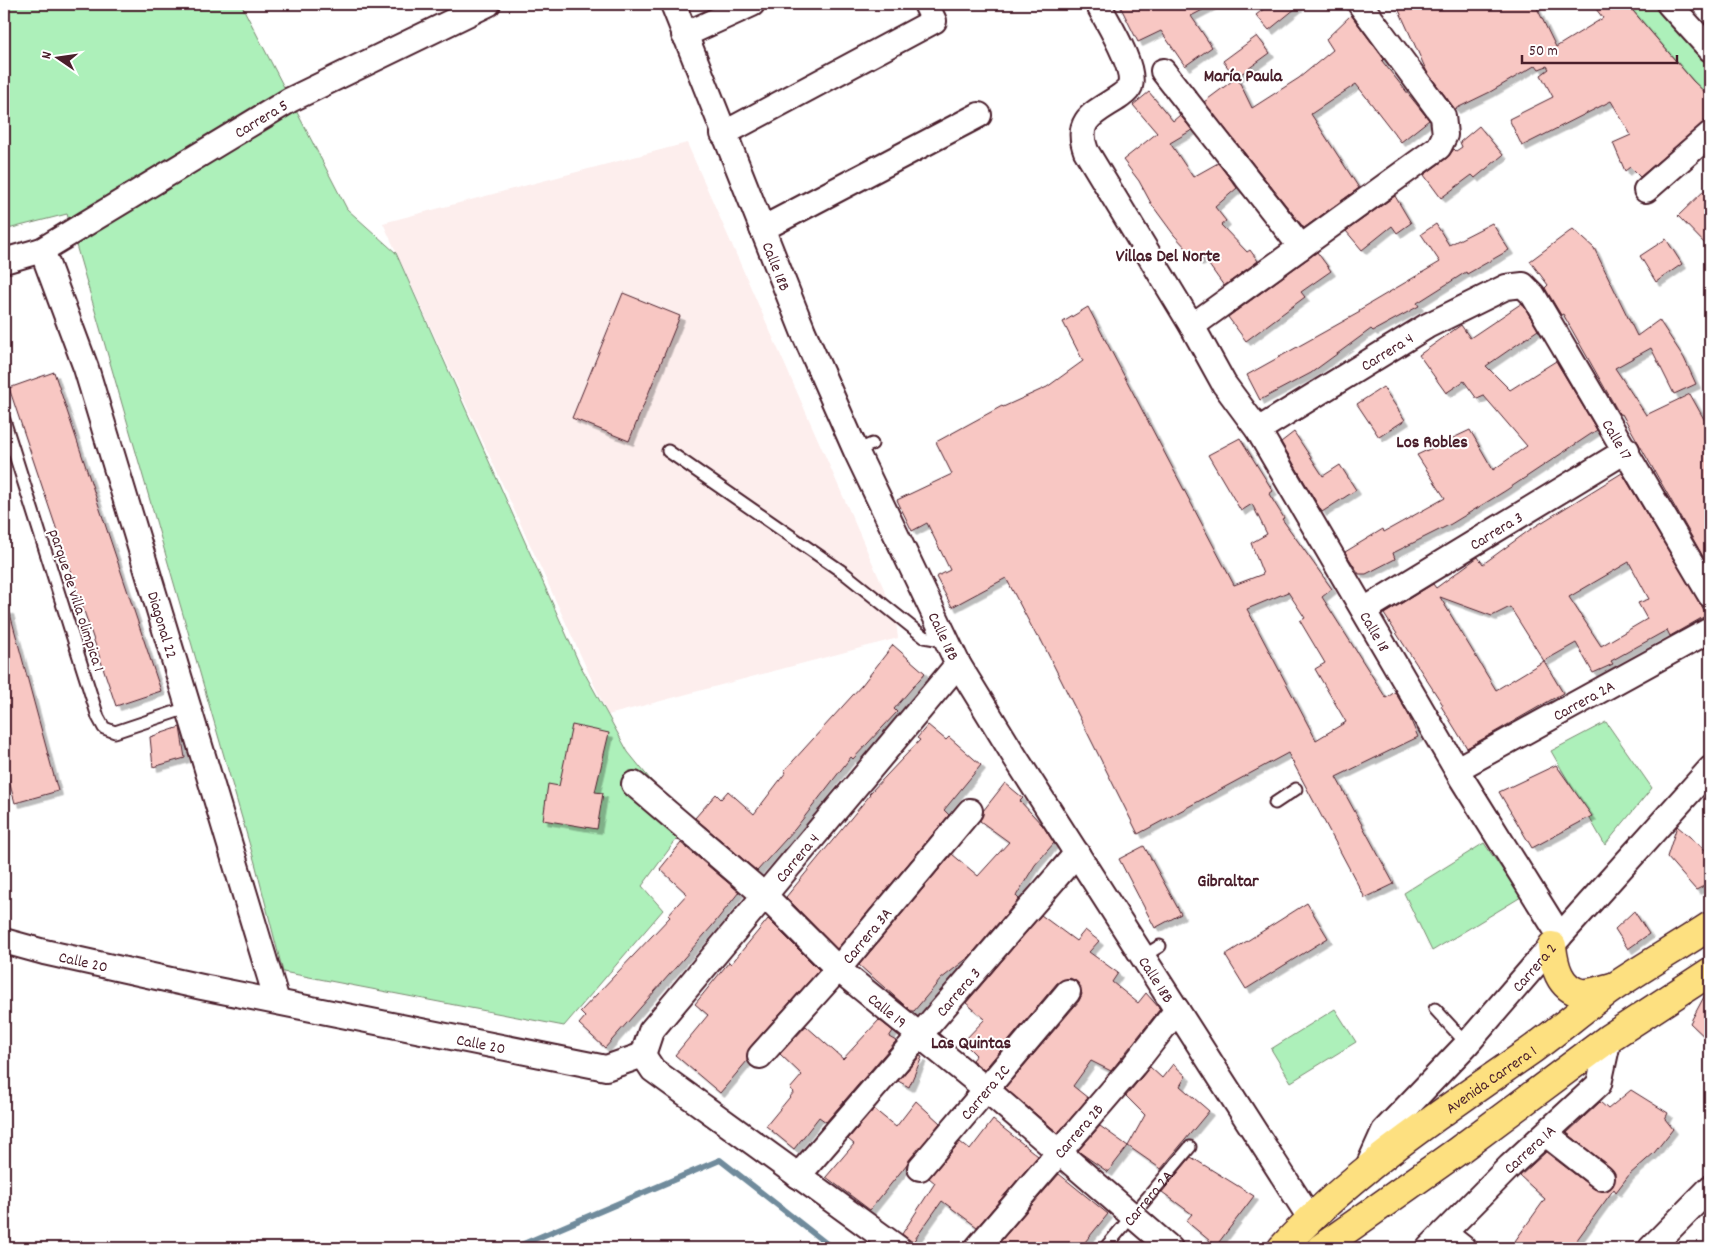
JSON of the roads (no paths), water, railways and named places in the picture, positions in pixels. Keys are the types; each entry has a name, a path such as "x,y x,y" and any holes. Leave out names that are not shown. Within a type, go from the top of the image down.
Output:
{"main road":[{"name":"Avenida Carrera 1","path":"1282,1248 1310,1218 1366,1171 1478,1086 1531,1050 1614,987 1710,926"},
{"path":"1556,941 1557,973 1571,988 1583,993 1614,987"},
{"path":"1321,1248 1490,1127 1609,1038 1710,972"},
{"path":"1490,1127 1474,1124 1470,1117 1470,1111 1476,1099 1531,1050"},
{"path":"1349,1227 1366,1171"}],"street":[{"name":"Carrera 5","path":"4,261 42,250 290,100 488,4"},
{"name":"Calle 18B","path":"673,4 723,134 803,331 864,448 958,664 1077,854 1151,951 1177,1010 1310,1218"},
{"path":"684,35 752,4"},
{"path":"723,134 934,21 926,4"},
{"name":"Calle 18","path":"1098,4 1130,68 1130,86 1125,93 1087,118 1082,128 1081,139 1086,152 1192,326 1224,384 1258,430 1556,941"},
{"path":"1192,326 1439,147 1445,135 1443,116 1360,4"},
{"path":"1669,4 1710,49"},
{"path":"1163,71 1301,247"},
{"path":"762,229 979,115"},
{"path":"1646,190 1710,134"},
{"name":"Diagonal 22","path":"42,250 86,368 190,707 276,1002"},
{"name":"Carrera 4","path":"1258,430 1428,326 1506,287 1523,285"},
{"name":"Calle 17","path":"1523,285 1534,294 1627,450 1710,595"},
{"name":"Carrera 3","path":"1364,610 1627,450"},
{"name":"Carrera 2A","path":"1457,769 1710,630"},
{"name":"Carrera 4","path":"643,1055 651,1031 958,664"},
{"name":"Carrera 2","path":"1366,1171 1384,1131 1467,1044 1556,941 1710,769"},
{"name":"Calle 19","path":"634,784 764,895 838,969 987,1090 1170,1248"},
{"name":"Carrera 3A","path":"760,1056 838,969 970,811"},
{"name":"Carrera 3","path":"798,1176 1077,854"},
{"name":"Calle 20","path":"4,941 44,952 276,1002 606,1068 643,1055"},
{"name":"Carrera 2C","path":"920,1168 1068,992"},
{"name":"Carrera 2B","path":"977,1248 1134,1065 1177,1010"},
{"name":"Carrera 1A","path":"1437,1241 1598,1084 1609,1038"},
{"path":"643,1055 653,1070 898,1248"},
{"path":"1546,1134 1602,1178"},
{"path":"1651,1248 1710,1188"},
{"path":"1437,1241 1463,1248"}],"lane":[{"name":"parque de villa olimpica 1","path":"4,420 98,717 104,728 115,732 190,707"},
{"path":"668,451 844,573 924,637 947,641"},
{"path":"1275,803 1296,789"},
{"path":"1435,1008 1467,1044"},
{"name":"Carrera 2A","path":"1104,1248 1190,1146"}],"waterway":[{"path":"514,1248 720,1160 832,1248"}],"district":[{"name":"María Paula","path":"1243,75"},
{"name":"Villas Del Norte","path":"1168,255"},
{"name":"Los Robles","path":"1432,441"},
{"name":"Gibraltar","path":"1228,880"},
{"name":"Las Quintas","path":"971,1042"}]}
